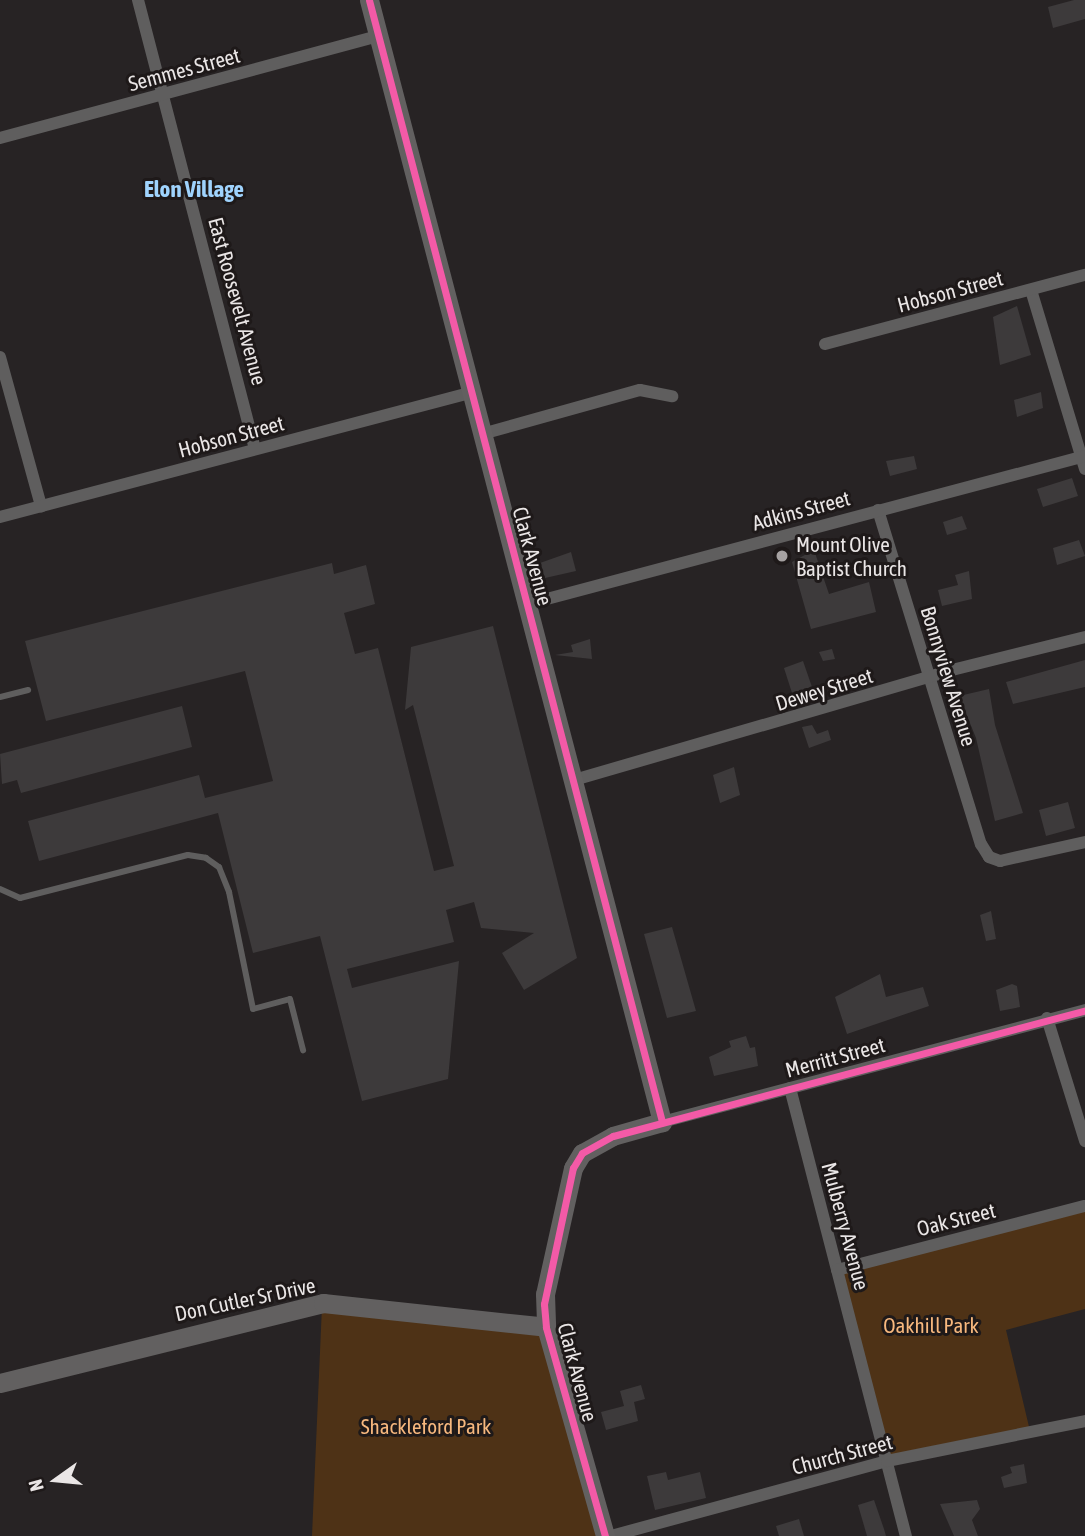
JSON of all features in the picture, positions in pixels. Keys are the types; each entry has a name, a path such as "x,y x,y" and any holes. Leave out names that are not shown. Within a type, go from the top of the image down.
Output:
{"street":[{"name":"East Roosevelt Avenue","path":"138,0 255,449"},
{"name":"Clark Avenue","path":"369,0 662,1122"},
{"name":"Semmes Street","path":"0,138 378,36"},
{"name":"Hobson Street","path":"825,344 1085,275"},
{"path":"1031,289 1084,461"},
{"path":"0,357 41,506"},
{"path":"482,434 640,390 672,396"},
{"name":"Hobson Street","path":"0,516 472,391"},
{"name":"Adkins Street","path":"528,604 878,510 1084,461"},
{"name":"Bonnyview Avenue","path":"878,510 987,853 1000,861 1014,860 1085,842"},
{"name":"Dewey Street","path":"574,780 929,677 1085,637"},
{"name":"Merritt Street","path":"596,1143 662,1122 1085,1010"},
{"path":"1047,1018 1085,1141"},
{"name":"Mulberry Avenue","path":"790,1088 906,1536"},
{"name":"Clark Avenue","path":"596,1143 582,1153 573,1168 545,1294 546,1327 605,1536"},
{"name":"Oak Street","path":"837,1270 1085,1206"},
{"name":"Don Cutler Sr Drive","path":"0,1383 323,1303 546,1327"},
{"name":"Church Street","path":"611,1536 887,1461 1085,1421"}],"lane":[{"path":"0,697 28,690"},
{"path":"0,889 20,898 188,855 206,858 219,867 229,892 253,1009 290,999 303,1049"}],"green space":[{"name":"Oakhill Park","path":"1085,1209 1085,1309 1006,1330 1030,1431 888,1460 839,1271"},
{"name":"Shackleford Park","path":"322,1306 544,1329 602,1536 312,1536"}],"building":[{"path":"1085,0 1085,19 1053,28 1048,7"},
{"path":"1017,306 1031,355 1000,365 993,317"},
{"path":"1041,392 1043,408 1017,417 1014,400"},
{"path":"914,456 917,469 890,476 886,461"},
{"path":"1072,478 1078,496 1043,507 1037,489"},
{"path":"962,516 967,529 947,535 943,522"},
{"path":"1079,540 1085,556 1057,565 1053,548"},
{"path":"814,550 829,594 869,582 876,612 811,629 792,562"},
{"path":"571,552 576,571 545,578 540,563"},
{"path":"332,563 334,574 366,565 375,604 344,613 355,654 378,648 434,871 454,866 413,705 405,710 411,647 493,626 577,958 524,990 502,953 534,933 481,928 474,902 446,910 454,942 347,969 352,988 459,961 448,1079 362,1101 320,936 253,953 218,813 39,861 28,821 199,775 205,798 273,781 245,671 46,721 25,641"},
{"path":"969,571 972,599 942,606 938,590 958,585 955,575"},
{"path":"590,639 592,659 555,655 573,652 571,645"},
{"path":"832,649 835,659 823,661 819,652"},
{"path":"1085,660 1085,687 1013,704 1006,682"},
{"path":"803,661 812,687 792,693 784,668"},
{"path":"989,689 995,725 1023,813 995,821 976,738 959,696"},
{"path":"182,706 192,747 21,793 17,780 2,784 0,754"},
{"path":"812,725 817,734 828,730 831,740 809,748 802,727"},
{"path":"734,767 740,795 720,803 713,775"},
{"path":"1068,802 1075,828 1046,836 1039,810"},
{"path":"991,911 996,939 986,941 980,915"},
{"path":"672,927 696,1011 667,1018 644,934"},
{"path":"880,974 886,997 923,987 929,1006 847,1034 835,997"},
{"path":"1012,984 1017,986 1020,1007 1000,1011 996,990"},
{"path":"746,1036 750,1048 755,1047 758,1066 714,1076 709,1057 731,1047 729,1041"},
{"path":"641,1385 645,1399 634,1402 638,1421 606,1430 601,1412 624,1406 620,1391"},
{"path":"1024,1464 1027,1483 1004,1488 1001,1477 1012,1473 1010,1467"},
{"path":"666,1472 668,1480 700,1472 706,1498 655,1510 647,1476"},
{"path":"874,1500 886,1536 867,1536 858,1505"},
{"path":"977,1500 980,1509 972,1520 978,1536 954,1536 940,1504"},
{"path":"799,1519 804,1536 779,1536 776,1526"}],"cycle path":[{"path":"369,0 662,1122"},
{"path":"605,1536 546,1327 544,1304 573,1168 582,1153 613,1136 1085,1010"}],"place":[{"name":"Mount Olive Baptist Church","path":"782,556"}],"district":[{"name":"Elon Village","path":"194,189"}]}
